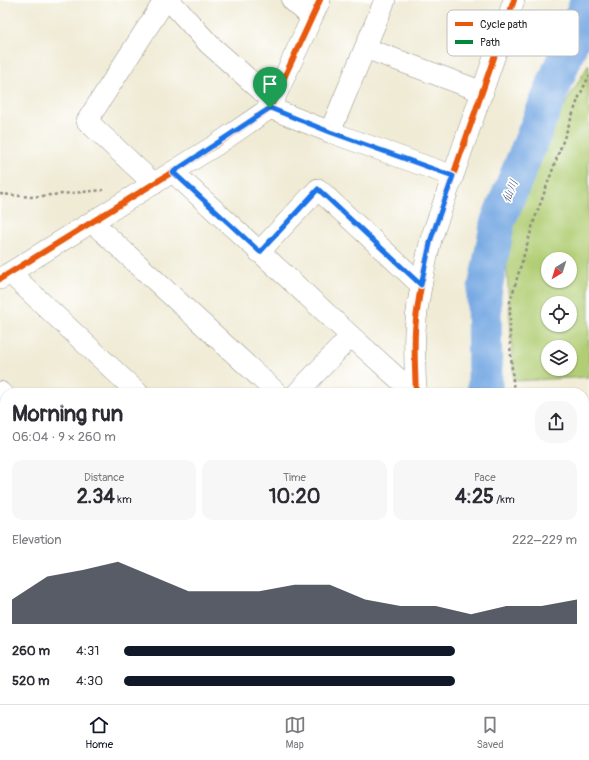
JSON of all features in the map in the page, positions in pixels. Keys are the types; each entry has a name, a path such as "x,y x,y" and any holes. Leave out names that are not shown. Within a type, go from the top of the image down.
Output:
{"street":[{"path":"154,184 87,121 165,0"},
{"path":"170,0 209,44 272,104 330,132 453,176"},
{"path":"132,388 5,276 173,172 272,104 315,8 292,0"},
{"path":"330,132 386,0"},
{"path":"511,10 514,0"},
{"path":"365,48 483,92"},
{"path":"415,388 415,329 421,285 431,239 495,56"},
{"path":"173,172 409,388"},
{"path":"260,252 318,189 421,285"},
{"path":"92,222 272,388"},
{"path":"302,388 351,336"}],"path":[{"path":"514,388 510,345 510,302 534,221 579,97 589,76"},
{"path":"0,194 31,197 105,190"}],"green space":[{"path":"589,64 589,377 514,381 503,209"}],"waterway":[{"name":"仙川","path":"579,22 588,0"},
{"name":"仙川","path":"485,388 484,294 498,221 565,56"}],"cycle path":[{"path":"0,279 216,145 270,108 320,0"},
{"path":"511,10 514,0"},
{"path":"416,388 415,331 417,308 431,239 495,56"}],"route":[{"path":"270,108 330,132 453,176 431,239 421,285 318,189 260,252 173,172 270,108"}]}
